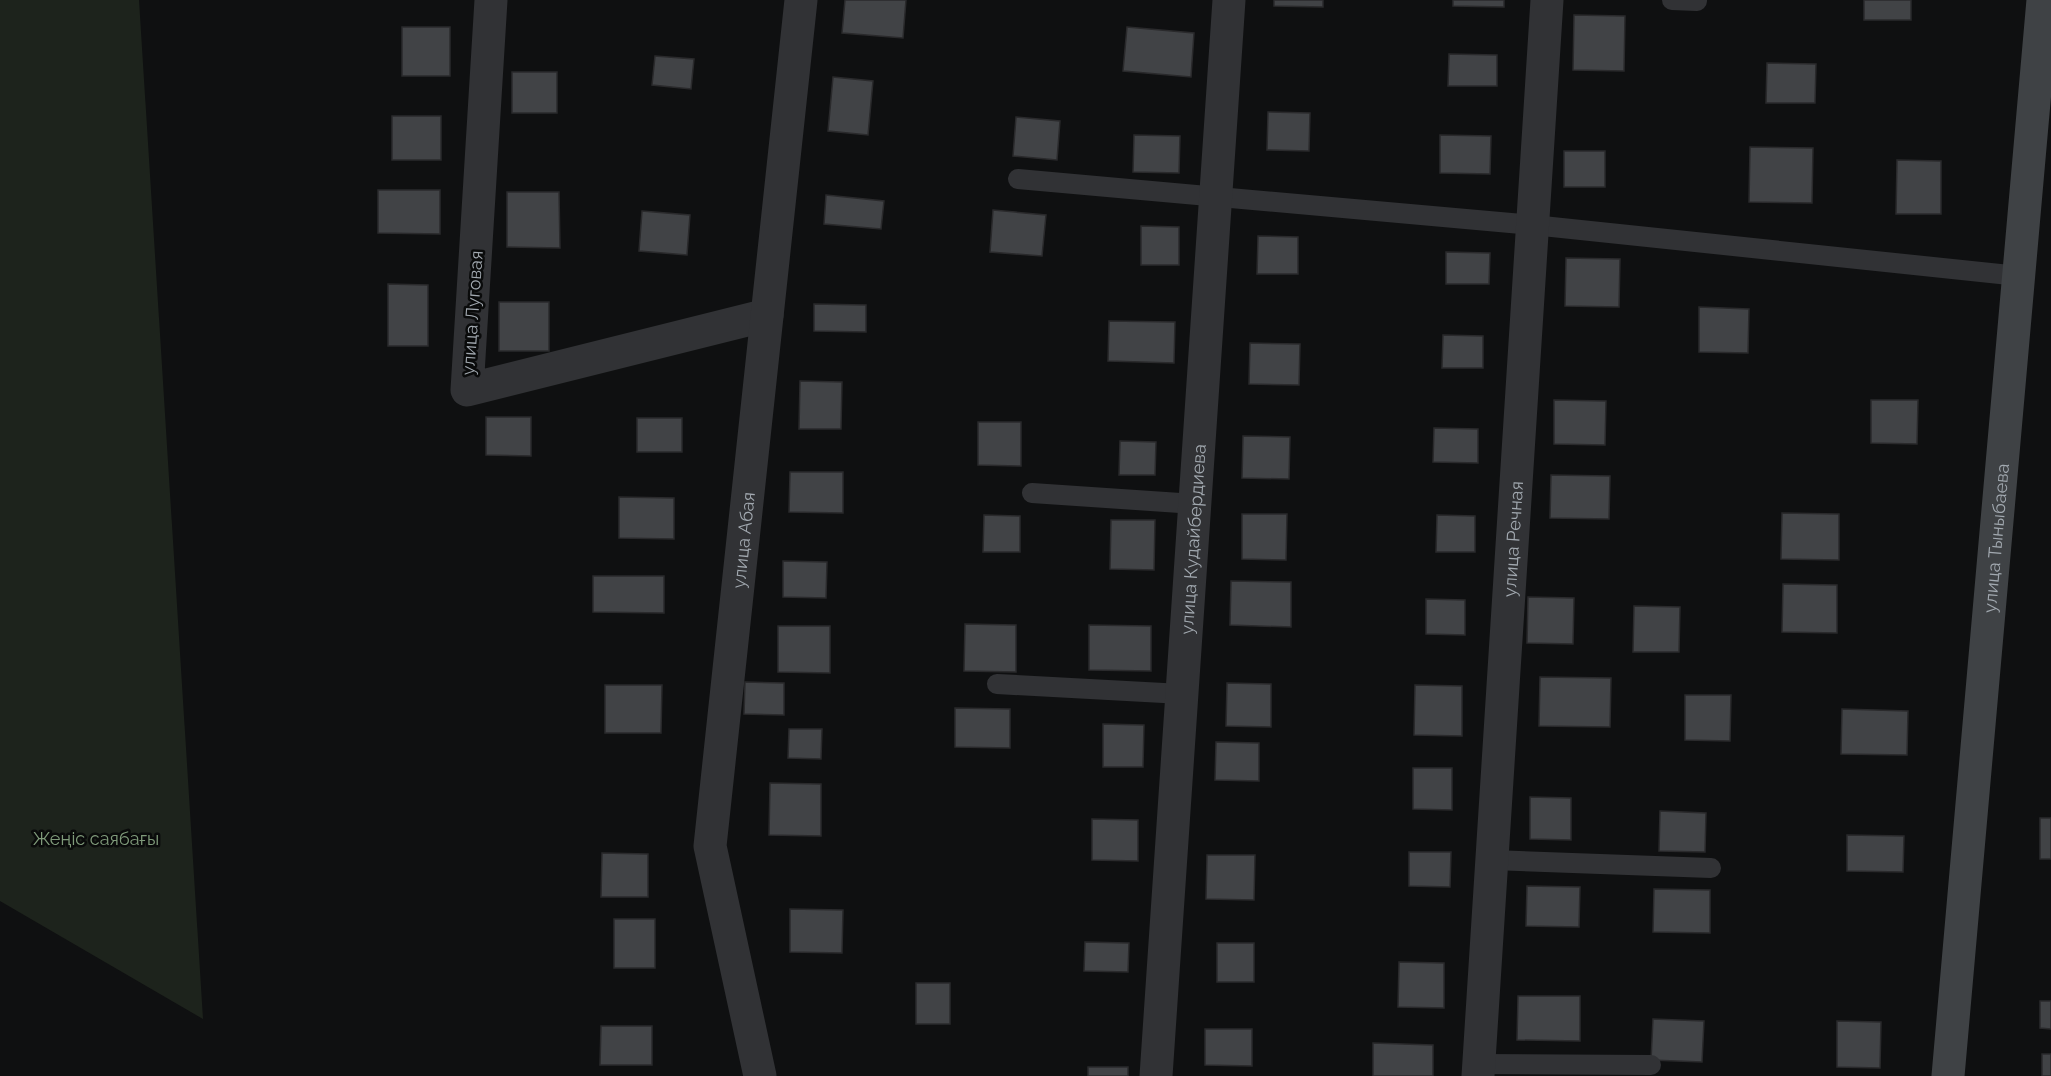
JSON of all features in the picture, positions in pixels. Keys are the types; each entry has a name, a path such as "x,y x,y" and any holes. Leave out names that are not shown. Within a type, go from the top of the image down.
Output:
{"street":[{"name":"улица Луговая","path":"491,0 467,390 767,315"},
{"name":"улица Абая","path":"760,1076 710,846 801,0"},
{"name":"улица Кудайбердиева","path":"1156,1076 1229,0"},
{"name":"улица Речная","path":"1478,1070 1548,0"},
{"name":"улица Тыныбаева","path":"1948,1076 2043,0"}],"lane":[{"path":"1672,0 1697,1"},
{"path":"1018,179 1533,225 2019,276"},
{"path":"1032,493 1195,504"},
{"path":"998,684 1182,694"},
{"path":"1492,860 1712,868"},
{"path":"1478,1070 1651,1065"}],"green space":[{"name":"Жеңіс саябағы","path":"0,0 139,0 203,1019 0,901"}],"building":[{"path":"845,0 906,0 903,38 842,33"},
{"path":"1274,0 1323,0 1323,7 1274,6"},
{"path":"1453,0 1504,0 1504,7 1453,6"},
{"path":"1864,0 1911,0 1911,20 1864,20"},
{"path":"1574,15 1625,16 1624,71 1573,70"},
{"path":"402,27 450,27 450,76 402,76"},
{"path":"1127,27 1194,33 1191,77 1123,71"},
{"path":"1449,54 1497,55 1497,86 1448,86"},
{"path":"655,56 694,59 691,89 652,85"},
{"path":"1767,63 1816,64 1815,103 1766,103"},
{"path":"512,72 557,72 557,113 512,113"},
{"path":"833,77 873,81 868,135 828,131"},
{"path":"1268,112 1310,113 1309,151 1267,150"},
{"path":"392,116 441,116 441,160 392,160"},
{"path":"1016,117 1060,121 1057,160 1013,156"},
{"path":"1134,135 1180,136 1179,173 1133,172"},
{"path":"1440,135 1491,136 1490,174 1440,173"},
{"path":"1750,147 1813,148 1812,203 1749,202"},
{"path":"1564,151 1605,151 1605,187 1564,187"},
{"path":"1897,160 1941,161 1941,214 1896,214"},
{"path":"378,190 440,190 440,234 378,233"},
{"path":"507,192 559,192 560,248 507,247"},
{"path":"826,195 884,201 881,229 824,224"},
{"path":"993,210 1046,215 1042,256 990,252"},
{"path":"642,211 690,215 687,255 639,251"},
{"path":"1141,226 1179,227 1179,265 1141,265"},
{"path":"1258,236 1298,237 1298,274 1257,274"},
{"path":"1446,252 1490,253 1489,284 1446,284"},
{"path":"1566,258 1620,259 1619,307 1565,306"},
{"path":"388,284 428,285 428,346 388,346"},
{"path":"499,302 549,302 549,351 499,351"},
{"path":"814,304 866,305 866,332 814,331"},
{"path":"1699,307 1749,309 1748,353 1699,352"},
{"path":"1109,321 1175,322 1174,363 1108,361"},
{"path":"1443,335 1483,336 1483,368 1442,368"},
{"path":"1250,343 1300,344 1299,385 1249,384"},
{"path":"800,381 842,382 841,429 799,429"},
{"path":"1554,400 1606,401 1605,445 1554,444"},
{"path":"1871,400 1918,400 1917,444 1871,443"},
{"path":"486,417 531,417 531,456 486,455"},
{"path":"637,418 682,418 682,452 637,452"},
{"path":"978,422 1021,422 1021,466 978,465"},
{"path":"1434,428 1478,429 1478,463 1433,462"},
{"path":"1243,436 1290,437 1289,479 1242,478"},
{"path":"1120,441 1156,442 1155,475 1119,475"},
{"path":"790,472 843,472 843,513 789,512"},
{"path":"1551,475 1610,476 1609,519 1550,518"},
{"path":"619,497 674,498 674,539 619,538"},
{"path":"1782,513 1839,514 1839,560 1781,559"},
{"path":"1242,514 1287,514 1286,560 1242,559"},
{"path":"984,515 1020,516 1020,552 983,552"},
{"path":"1437,515 1475,516 1475,552 1436,552"},
{"path":"1111,520 1155,520 1154,570 1110,569"},
{"path":"783,561 827,562 826,598 783,597"},
{"path":"593,576 664,576 664,613 593,612"},
{"path":"1231,581 1291,582 1291,627 1230,625"},
{"path":"1783,584 1837,585 1837,633 1782,632"},
{"path":"1528,597 1574,598 1573,644 1527,643"},
{"path":"1426,599 1465,600 1465,635 1426,634"},
{"path":"1634,606 1680,607 1679,652 1633,652"},
{"path":"965,624 1016,625 1016,672 964,671"},
{"path":"1089,625 1151,626 1151,671 1089,670"},
{"path":"778,626 830,626 830,673 778,672"},
{"path":"1540,677 1611,678 1610,727 1539,726"},
{"path":"745,682 784,683 784,715 744,714"},
{"path":"1227,683 1271,684 1271,727 1226,726"},
{"path":"605,685 662,685 661,733 605,733"},
{"path":"1415,685 1462,686 1462,736 1414,735"},
{"path":"1685,695 1731,695 1730,741 1685,740"},
{"path":"955,708 1010,709 1010,748 955,747"},
{"path":"1842,709 1908,711 1907,755 1841,754"},
{"path":"1103,724 1144,725 1143,767 1103,767"},
{"path":"789,729 822,729 821,759 788,758"},
{"path":"1216,742 1259,743 1259,781 1215,780"},
{"path":"1413,768 1452,768 1452,810 1413,809"},
{"path":"770,783 821,784 821,836 769,835"},
{"path":"1530,797 1571,798 1571,840 1530,839"},
{"path":"1660,811 1706,813 1705,852 1659,851"},
{"path":"2040,818 2051,818 2051,859 2040,859"},
{"path":"1092,819 1138,820 1138,861 1092,860"},
{"path":"1847,835 1904,836 1903,872 1847,871"},
{"path":"1409,852 1451,852 1450,887 1409,886"},
{"path":"602,853 648,854 648,897 601,897"},
{"path":"1207,855 1255,855 1254,900 1206,899"},
{"path":"1527,886 1580,887 1579,927 1526,926"},
{"path":"1654,889 1710,890 1710,933 1653,932"},
{"path":"790,909 843,910 842,953 790,952"},
{"path":"614,919 655,919 655,968 614,968"},
{"path":"1085,942 1129,943 1128,972 1084,971"},
{"path":"1217,943 1254,943 1254,982 1217,982"},
{"path":"1399,962 1444,963 1444,1008 1398,1007"},
{"path":"916,983 950,983 950,1024 916,1024"},
{"path":"1518,996 1580,996 1580,1041 1517,1040"},
{"path":"2040,1001 2051,1001 2051,1029 2040,1028"},
{"path":"1653,1019 1704,1021 1702,1062 1651,1060"},
{"path":"1837,1021 1881,1022 1880,1068 1837,1067"},
{"path":"601,1026 652,1026 652,1065 600,1065"},
{"path":"1205,1029 1252,1029 1252,1066 1205,1065"},
{"path":"1373,1043 1433,1045 1433,1076 1373,1076"},
{"path":"2042,1054 2051,1054 2051,1076 2042,1076"},
{"path":"1088,1067 1128,1067 1128,1076 1088,1076"}]}
